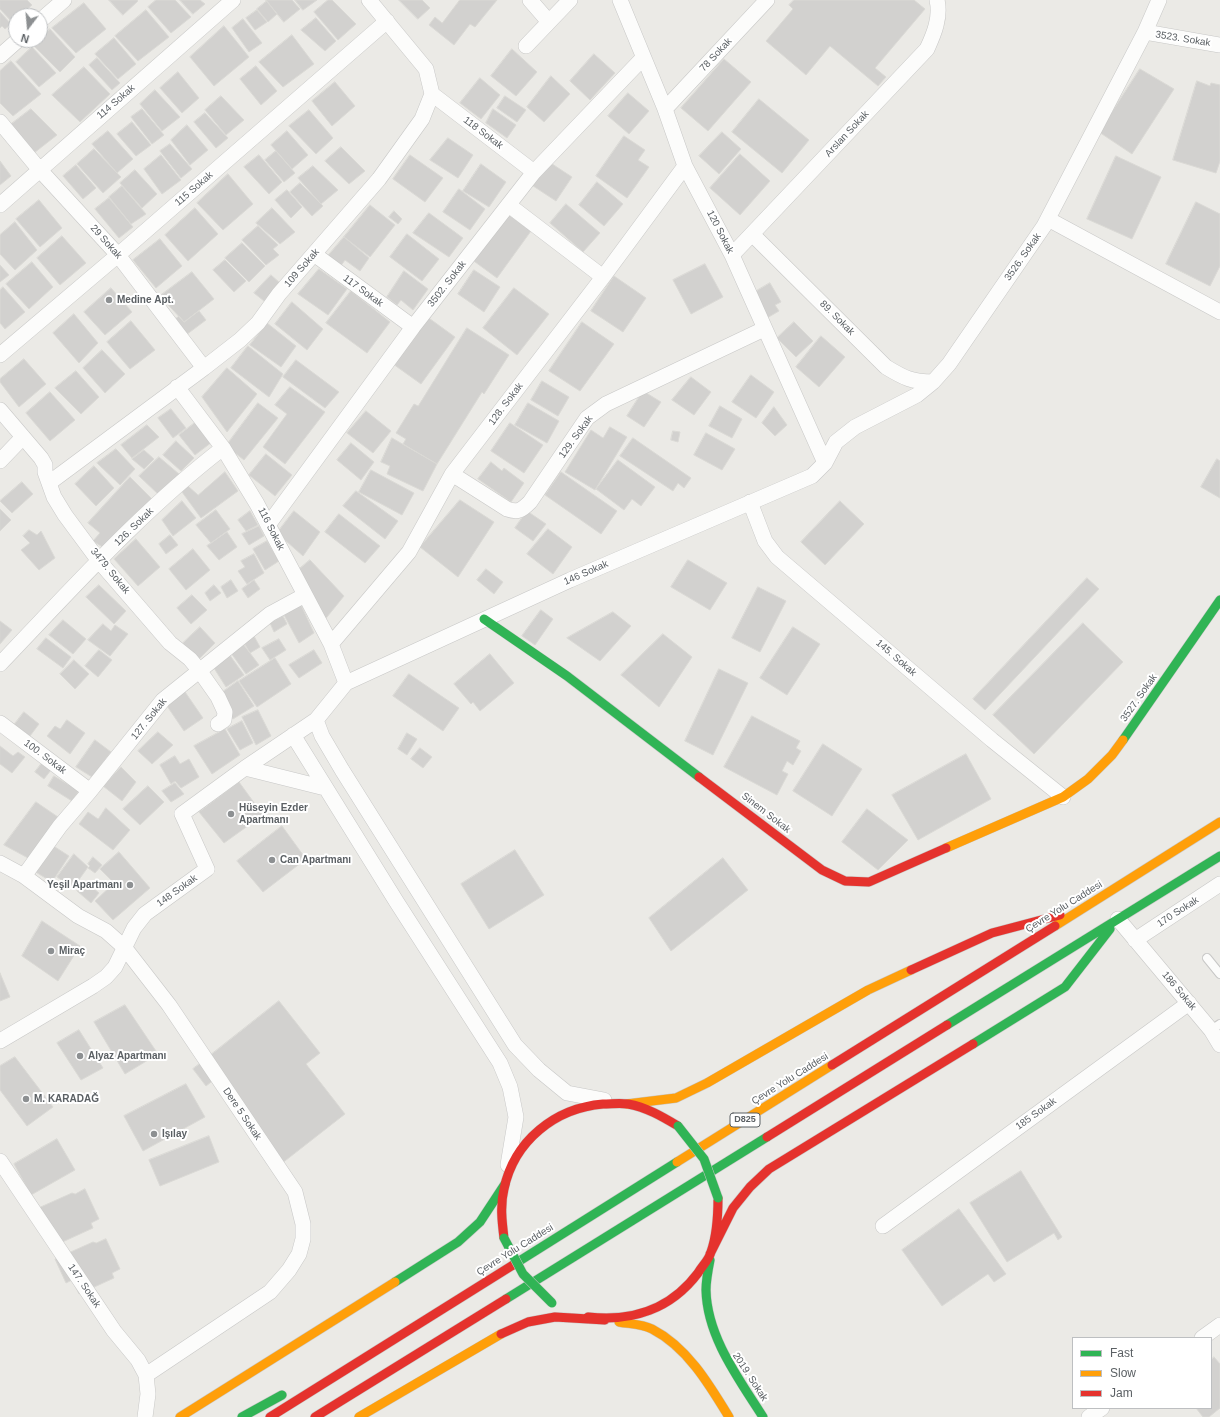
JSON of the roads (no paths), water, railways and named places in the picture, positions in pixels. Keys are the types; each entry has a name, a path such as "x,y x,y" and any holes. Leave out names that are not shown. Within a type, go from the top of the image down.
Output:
{"main road":[{"name":"3527. Sokak","path":"1063,797 1088,779 1112,755 1220,600"},
{"name":"Sinem Sokak","path":"484,619 567,676 822,870 837,879 853,884 870,882 1063,797"},
{"name":"Çevre Yolu Caddesi","path":"270,1417 1220,822"},
{"name":"D825","path":"315,1417 1220,856"},
{"path":"180,1417 458,1242 480,1222 505,1184 517,1154 537,1130 564,1112 595,1103 627,1104 676,1098 707,1083 875,986 992,933 1083,908"},
{"path":"359,1417 498,1335 528,1322 555,1317 604,1320 638,1316 668,1303 693,1282 710,1254 733,1208 750,1187 769,1169 1065,988 1118,919"},
{"path":"627,1104 654,1112 678,1126 698,1147 708,1165 718,1198 718,1226 710,1254"},
{"path":"505,1184 501,1211 504,1238 515,1264 531,1286 559,1306 577,1315 651,1329 668,1341 696,1366 708,1382 729,1417"},
{"name":"2019. Sokak","path":"710,1254 706,1293 711,1321 724,1356 763,1417"},
{"path":"332,1367 496,1275"},
{"path":"322,1417 377,1379"},
{"path":"242,1417 290,1390"}],"street":[{"path":"48,14 64,0"},
{"name":"114 Sokak","path":"0,205 39,169 233,0"},
{"path":"369,0 426,69 432,94"},
{"path":"530,0 549,22"},
{"path":"526,46 570,0"},
{"name":"120 Sokak","path":"620,0 665,109 685,166 732,255 825,463"},
{"name":"78 Sokak","path":"665,109 767,0"},
{"name":"Arslan Sokak","path":"732,255 927,49 936,31 937,0"},
{"name":"3526. Sokak","path":"825,463 836,442 855,427 916,396 933,382 950,364 1048,219 1145,32 1159,0"},
{"name":"115 Sokak","path":"0,355 118,255 387,21"},
{"name":"3523. Sokak","path":"1145,32 1220,45"},
{"path":"0,56 9,48"},
{"name":"3502. Sokak","path":"268,525 413,327 510,206 534,172 643,58"},
{"name":"118 Sokak","path":"432,94 534,172"},
{"name":"109 Sokak","path":"49,483 204,368 240,340 258,323 314,254 379,179 422,119 432,94"},
{"name":"29 Sokak","path":"0,122 39,169 118,255 204,368"},
{"name":"128. Sokak","path":"331,644 409,552 452,474 603,277 685,166"},
{"path":"510,206 603,277"},
{"path":"1048,219 1220,312"},
{"name":"89. Sokak","path":"752,234 886,367 903,378 917,382 933,382"},
{"name":"117 Sokak","path":"314,254 413,327"},
{"name":"129. Sokak","path":"452,474 507,509 515,512 522,510 530,502 587,418 606,404 764,329"},
{"name":"116 Sokak","path":"177,387 223,448 257,504 331,644 346,683"},
{"name":"3479. Sokak","path":"0,410 24,437 45,465 54,497 99,560 170,643 190,659 218,697 225,712 224,720 218,724"},
{"path":"0,461 24,437"},
{"name":"126. Sokak","path":"0,664 99,560 187,476 223,448"},
{"name":"146 Sokak","path":"346,683 484,619 812,476 825,463"},
{"name":"145. Sokak","path":"750,502 765,542 777,556 992,740 1063,797"},
{"name":"127. Sokak","path":"24,876 60,826 163,700 270,614 305,595"},
{"name":"148 Sokak","path":"0,1041 106,977 115,967 134,928 145,914 207,869 182,814 245,768 316,720 346,683"},
{"path":"316,720 322,736 342,770 515,1045 539,1070 567,1094 627,1104"},
{"name":"100. Sokak","path":"0,723 90,791"},
{"path":"293,736 500,1063 510,1087 516,1117 505,1184"},
{"path":"245,768 325,788"},
{"name":"Dere 5 Sokak","path":"0,863 24,876 78,916 106,931 124,948 169,1005 295,1192 303,1224 303,1239 299,1254 270,1292 146,1375"},
{"name":"170 Sokak","path":"1136,940 1220,884"},
{"name":"186 Sokak","path":"1118,919 1189,1003 1216,1027 1220,1045"},
{"name":"185 Sokak","path":"883,1226 1189,1003"},
{"name":"147. Sokak","path":"0,1161 114,1331 138,1360 146,1375 148,1394 145,1417"},
{"path":"1203,1337 1220,1325"},
{"path":"1089,1417 1101,1409"}],"lane":[{"path":"1207,958 1220,974"}],"place":[{"name":"Medine Apt.","path":"109,300"},
{"name":"Hüseyin Ezder Apartmanı","path":"231,814"},
{"name":"Can Apartmanı","path":"272,860"},
{"name":"Yeşil Apartmanı","path":"130,885"},
{"name":"Miraç","path":"51,951"},
{"name":"Alyaz Apartmanı","path":"80,1056"},
{"name":"M. KARADAĞ","path":"26,1099"},
{"name":"Işılay","path":"154,1134"}]}
